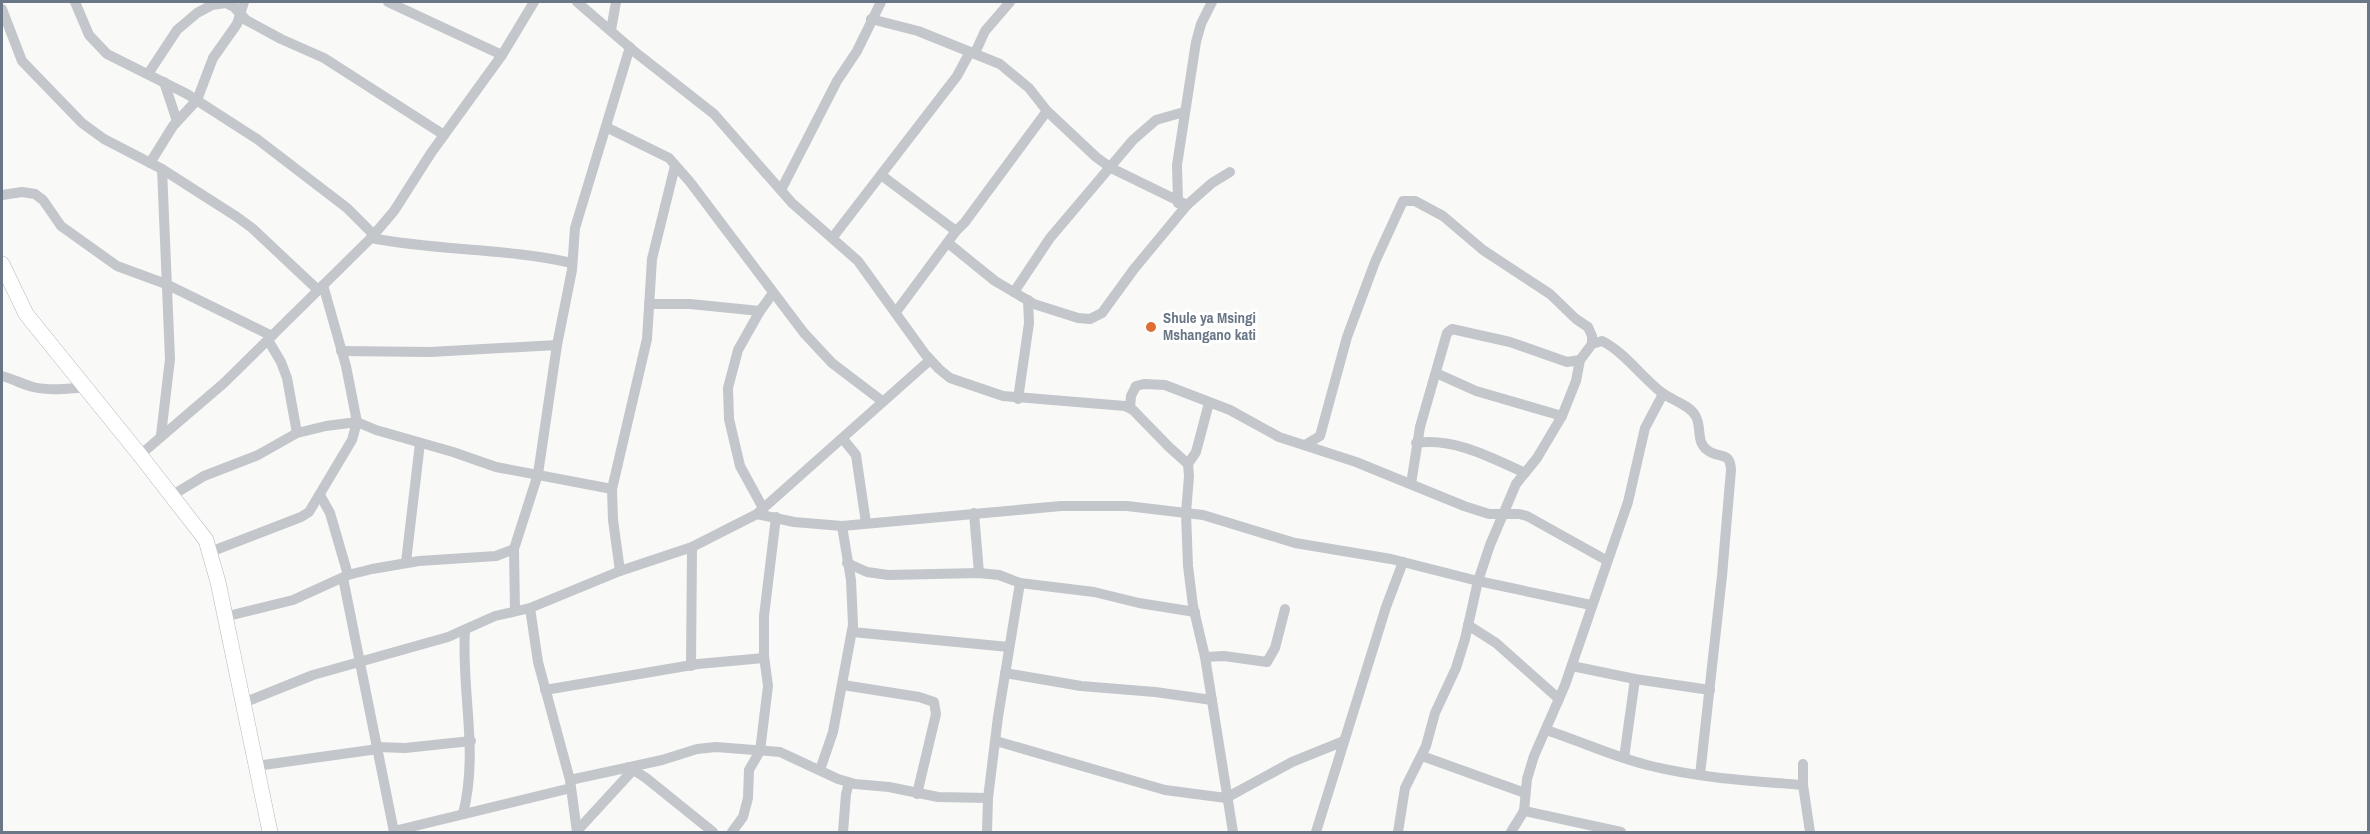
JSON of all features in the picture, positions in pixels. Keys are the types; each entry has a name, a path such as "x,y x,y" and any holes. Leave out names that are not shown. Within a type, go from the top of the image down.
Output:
{"street":[{"path":"75,2 89,35 107,54 197,100 273,150 347,208 372,236 422,247 541,256 572,263"},
{"path":"150,163 177,121 197,100 213,58 235,30 244,2"},
{"path":"388,2 502,55"},
{"path":"140,455 224,383 372,236 394,211 444,135 502,55 534,2"},
{"path":"577,2 714,114 781,190 858,261 930,360 950,378 1018,399 1106,403 1130,408 1188,464"},
{"path":"611,30 615,2"},
{"path":"781,190 837,81 857,51 881,2"},
{"path":"833,237 957,76 985,31 1010,2"},
{"path":"948,243 995,282 1028,300 1078,318 1090,319 1102,313 1153,245 1180,214 1182,202 1177,165 1184,112 1196,42 1201,24 1212,2"},
{"path":"148,74 177,30 197,13 222,3 231,4 246,20 324,58 444,135"},
{"path":"2,9 22,61 82,123 122,150 162,169 252,228 321,287 341,351 357,422 352,440 309,512 210,552"},
{"path":"872,19 918,31 1000,64 1029,88 1047,111 1096,157 1111,168 1182,202"},
{"path":"515,611 514,549 538,474 572,263 574,228 630,47"},
{"path":"164,82 177,121"},
{"path":"896,312 956,231 966,222 1047,111"},
{"path":"1014,292 1050,238 1111,168 1132,140 1148,125 1168,115 1184,112"},
{"path":"606,127 669,158 690,182 804,333 832,363 882,401"},
{"path":"620,571 613,520 612,489 647,339 652,259 675,166"},
{"path":"161,435 170,359 162,169"},
{"path":"1182,202 1230,172"},
{"path":"881,175 956,231"},
{"path":"2,195 29,192 39,196 61,226 117,266 166,284 270,338 287,378 297,433"},
{"path":"1305,445 1320,436 1347,337 1375,261 1403,201 1414,201 1443,216 1483,250 1542,288 1588,327 1592,336 1592,344"},
{"path":"2,264 26,314 200,532 210,552 270,832"},
{"path":"773,293 760,311 734,362 728,388 728,402 740,466 760,511 802,523 842,525 1061,506 1118,506 1186,513 1233,523 1295,543 1403,562 1591,605"},
{"path":"1018,399 1029,323 1028,300"},
{"path":"649,304 690,304 760,311"},
{"path":"1410,484 1416,442 1448,333 1457,329 1510,342 1567,362 1580,360"},
{"path":"1398,832 1405,789 1422,756 1434,713 1456,668 1478,581 1490,545 1516,484 1562,416 1576,381 1580,360 1592,344 1600,340 1663,394 1691,410 1696,416 1701,443 1705,449 1728,458 1731,462 1722,576 1700,775"},
{"path":"341,351 430,352 557,345"},
{"path":"243,703 313,675 448,637 495,616 530,608 620,571 692,547 760,511 930,360"},
{"path":"1436,373 1476,391 1562,416"},
{"path":"2,376 34,387 65,389 85,387"},
{"path":"1130,408 1132,390 1144,384 1164,385 1230,410 1279,436 1489,514 1527,516 1606,561"},
{"path":"1511,832 1524,811 1525,793 1532,764 1572,666 1631,493 1635,465 1645,428 1663,394"},
{"path":"1209,403 1196,452 1188,464 1186,513 1188,566 1233,832"},
{"path":"171,496 204,476 258,455 297,433 357,422 496,467 612,489"},
{"path":"843,438 856,454 867,524"},
{"path":"1416,442 1438,441 1486,456 1525,473"},
{"path":"406,562 420,443"},
{"path":"320,495 330,513 346,576 394,832 707,747 780,752 849,783 889,787 938,797 988,798"},
{"path":"974,513 979,573"},
{"path":"732,832 743,817 748,798 749,770 760,751 768,686 764,658 765,616 776,517"},
{"path":"820,770 833,732 852,632 853,607 842,525"},
{"path":"691,666 692,547"},
{"path":"224,617 293,600 346,576 406,562 496,556 514,549"},
{"path":"1316,832 1390,596 1403,562"},
{"path":"847,563 867,572 888,575 979,573 999,575 1020,583 1087,591 1195,612"},
{"path":"987,832 988,798 1020,583"},
{"path":"530,608 545,690 571,784 577,832"},
{"path":"1205,657 1224,656 1267,662 1275,648 1285,609"},
{"path":"1468,625 1496,643 1559,699"},
{"path":"463,814 471,772 471,741 464,652 465,630"},
{"path":"852,632 1009,648"},
{"path":"545,690 691,666 764,658"},
{"path":"1572,666 1635,679 1710,690"},
{"path":"1005,673 1081,686 1155,692 1212,700"},
{"path":"1624,758 1635,679"},
{"path":"843,685 919,697 934,702 936,714 917,794"},
{"path":"1546,730 1648,765 1719,779 1803,785"},
{"path":"256,766 377,748 405,748 471,741"},
{"path":"996,741 1145,785 1194,795 1226,798 1292,762 1344,741"},
{"path":"1422,756 1525,793"},
{"path":"1803,764 1803,785 1810,832"},
{"path":"577,832 631,769"},
{"path":"631,769 713,832"},
{"path":"843,832 849,783"},
{"path":"1524,811 1621,832"}],"place":[{"name":"Shule ya Msingi Mshangano kati","path":"1151,327"}]}
